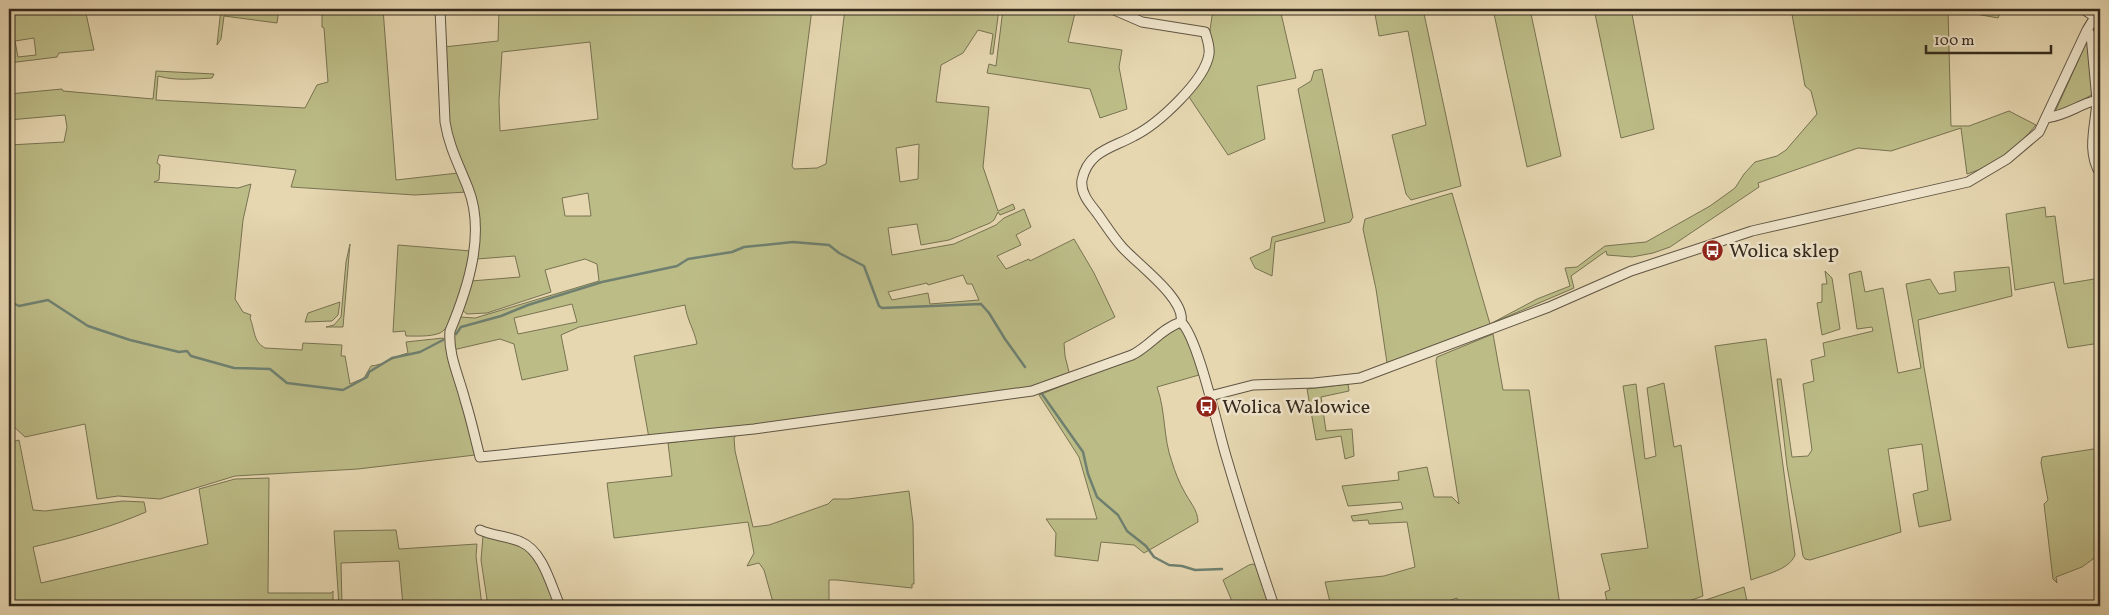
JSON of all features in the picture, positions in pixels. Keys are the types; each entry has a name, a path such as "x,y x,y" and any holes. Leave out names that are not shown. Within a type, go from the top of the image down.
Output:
{"street":[{"path":"440,9 445,122 448,141 472,201 475,232 472,264 457,315 450,331 449,341 452,360 465,398 480,457 754,430 1032,391 1132,355 1147,346 1165,329 1181,322"},
{"path":"1112,9 1142,22 1205,32 1208,42 1209,53 1204,71 1188,90 1160,118 1135,136 1111,145 1094,155 1082,181 1084,195 1122,247 1170,295 1182,313 1181,322 1188,332 1210,396 1240,503 1274,606"},
{"path":"1210,396 1253,385 1314,383 1360,378 1549,307 1631,271 1752,231 1968,182 2014,154 2040,132 2087,30 2097,16 2082,9"},
{"path":"2087,30 2091,35 2097,100 2093,157 2100,173"},
{"path":"2046,118 2062,116 2087,102 2097,100"},
{"path":"480,530 518,540 531,546 540,561 560,606"}],"green space":[{"path":"36,9 85,9 94,50 59,53 57,57 9,63 9,57 13,56 9,13","holes":["34,38 36,55 18,57 15,41"]},
{"path":"221,9 279,9 277,23 224,16 221,39 217,45"},
{"path":"322,9 324,9 324,13 328,9 383,9 396,180 458,173 467,192 415,195 291,187 296,170 159,155 157,163 160,165 159,180 154,182 238,188 251,184 243,220 235,299 243,312 251,315 250,318 256,339 265,348 302,350 303,343 342,345 341,356 345,356 350,384 364,378 371,366 408,353 406,342 443,338 446,340 462,394 475,455 358,469 235,476 160,499 118,496 97,499 85,424 25,437 9,422 9,145 64,142 67,127 65,115 9,120 9,94 62,89 63,91 153,99 156,71 214,74 212,78 191,79 171,79 158,76 156,100 305,108 317,85 328,82"},
{"path":"499,9 812,9 792,166 794,169 817,168 826,164 845,9 999,9 993,54 990,54 993,34 978,30 963,53 941,65 936,102 989,107 983,167 998,211 1013,204 1015,209 1000,215 998,212 990,223 949,240 921,245 917,224 888,228 892,255 954,244 996,225 1004,218 1024,209 1031,227 1016,235 1021,245 997,256 1006,269 1029,259 1030,261 1074,239 1094,273 1115,317 1064,343 1070,376 1033,388 720,431 649,438 634,356 697,344 685,305 579,327 561,335 568,370 522,380 514,344 500,339 453,350 454,332 460,317 475,318 599,281 597,264 585,259 545,270 551,292 487,313 467,314 462,310 471,281 520,277 515,256 477,259 479,229 467,178 449,128 444,47 498,41","holes":["590,42 598,119 500,131 499,101 502,52","919,144 918,179 900,182 896,148","588,193 591,216 565,216 562,198","963,275 967,284 972,284 979,300 930,304 928,293 892,300 888,292 927,283 928,285","572,304 577,322 518,334 514,318"]},
{"path":"1003,9 1076,9 1068,42 1122,50 1119,67 1127,109 1100,118 1090,89 987,73 989,64 996,66"},
{"path":"1216,9 1280,9 1296,78 1257,86 1265,139 1228,155 1187,94 1211,44 1212,16"},
{"path":"1374,9 1423,9 1461,186 1411,200 1406,194 1392,135 1426,125 1408,31 1379,36"},
{"path":"1493,9 1530,9 1561,156 1527,167"},
{"path":"1594,9 1631,9 1654,129 1621,138"},
{"path":"1791,9 1948,9 1951,126 1969,126 2009,111 2036,125 2021,141 1997,161 1967,174 1961,128 1891,151 1858,148 1758,183 1759,187 1670,247 1632,257 1607,255 1606,251 1571,276 1574,288 1490,324 1537,299 1570,286 1565,268 1577,267 1605,246 1646,242 1710,206 1735,188 1755,162 1777,156 1786,150 1817,114 1811,91 1805,86"},
{"path":"1948,9 2002,9 1998,18"},
{"path":"2088,34 2093,94 2067,109 2055,112 2083,50"},
{"path":"1322,69 1353,217 1350,222 1275,242 1272,276 1255,268 1250,258 1270,249 1272,237 1325,222 1298,89 1311,81 1314,71"},
{"path":"1452,193 1490,324 1387,363 1376,289 1363,229 1365,219"},
{"path":"2045,207 2046,217 2055,216 2064,284 2100,278 2100,343 2068,348 2054,282 2015,290 2006,214"},
{"path":"350,244 343,327 326,327 334,325 341,317 346,262"},
{"path":"398,245 471,251 456,308 446,328 440,333 427,336 406,336 405,331 393,332"},
{"path":"2009,267 2012,296 1918,320 1924,367 1951,520 1919,527 1913,494 1928,490 1922,444 1888,449 1901,532 1810,560 1805,559 1787,466 1777,379 1781,379 1792,457 1808,456 1812,450 1803,384 1814,381 1811,360 1825,356 1823,343 1873,331 1872,327 1857,329 1849,274 1861,271 1865,292 1883,288 1898,373 1921,368 1906,284 1930,279 1939,294 1956,291 1954,272"},
{"path":"1825,271 1832,278 1840,329 1822,335 1817,303 1822,302 1822,284 1827,284"},
{"path":"340,302 338,315 332,321 305,322 308,313"},
{"path":"1178,328 1183,331 1190,342 1199,375 1157,387 1162,406 1169,453 1179,481 1195,510 1198,522 1144,553 1134,545 1101,542 1098,561 1055,556 1056,533 1046,519 1097,519 1079,457 1039,395 1142,354 1166,333"},
{"path":"1493,334 1503,390 1529,390 1560,606 1458,606 1457,598 1434,606 1331,606 1325,582 1384,576 1415,567 1407,522 1369,524 1368,520 1353,521 1351,516 1403,509 1401,502 1348,506 1342,486 1399,480 1398,472 1427,467 1434,497 1452,497 1459,504 1436,361 1437,357"},
{"path":"1766,339 1795,555 1782,568 1751,580 1715,346"},
{"path":"1664,383 1674,447 1681,445 1703,596 1675,606 1608,606 1605,592 1610,590 1601,554 1648,548 1623,386 1636,384 1645,459 1656,456 1647,388"},
{"path":"1348,384 1349,391 1321,397 1326,431 1352,429 1354,456 1345,459 1341,436 1316,440 1307,389"},
{"path":"737,434 734,438 735,451 753,527 769,525 828,504 833,499 848,499 909,491 913,523 914,584 912,584 912,588 829,580 829,606 774,606 764,570 759,563 747,566 754,553 748,522 614,538 607,483 672,476 668,443"},
{"path":"19,440 33,510 45,511 123,501 144,502 146,512 90,532 33,547 41,583 208,544 199,489 235,479 269,478 268,593 331,593 333,591 333,606 9,606 9,443"},
{"path":"2100,448 2100,554 2082,567 2056,577 2057,583 2053,579 2044,504 2048,500 2041,463 2042,457"},
{"path":"396,530 399,549 477,544 476,556 482,606 403,606 399,561 341,563 342,606 339,606 334,531"},
{"path":"483,536 523,544 533,552 557,606 488,606 481,560"},
{"path":"1253,564 1258,567 1272,606 1234,606 1223,580"},
{"path":"1744,587 1748,606 1688,606"}],"waterway":[{"path":"456,334 461,327 501,316 528,305 602,282 677,266 688,259 732,252 744,247 793,242 829,245 839,253 864,266 879,306 882,308 981,304 1025,367"},
{"path":"9,301 19,306 48,300 88,326 130,340 179,352 187,351 191,356 234,368 270,369 287,383 343,390 367,377 369,372 392,358 420,352 443,340"},
{"path":"1042,394 1083,452 1088,474 1097,497 1118,515 1127,531 1146,546 1154,557 1169,565 1195,570 1222,569"}],"place":[{"name":"Wolica sklep","path":"1713,250"},
{"name":"Wolica Walowice","path":"1206,406"}]}
